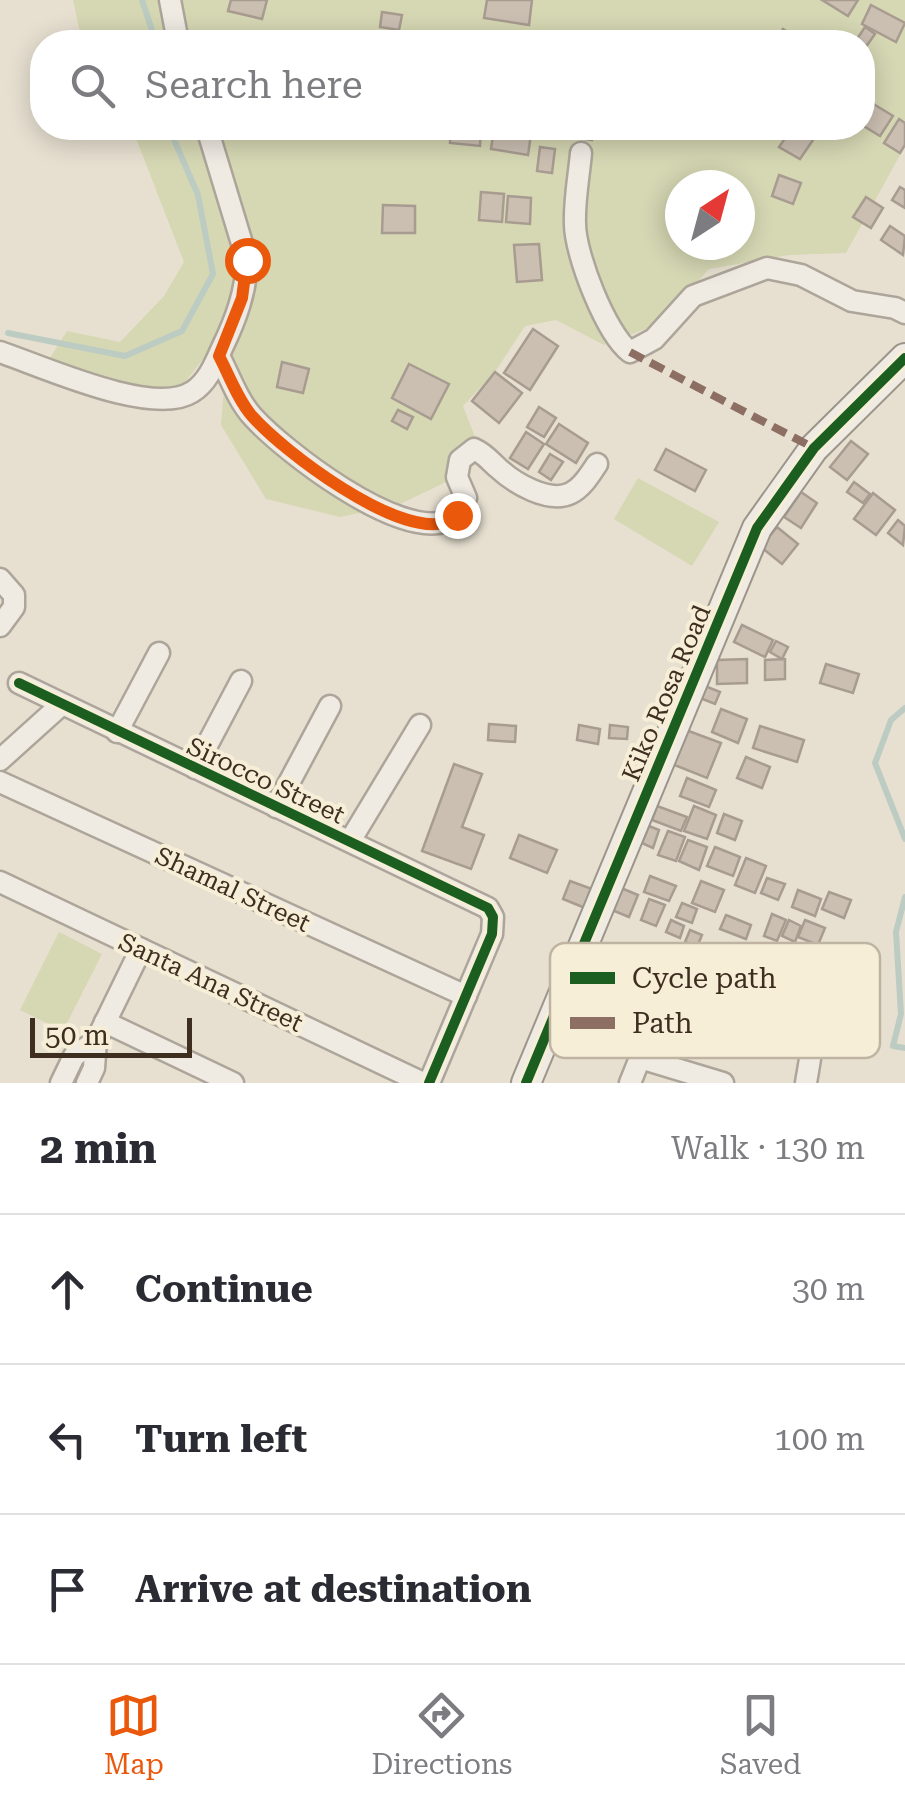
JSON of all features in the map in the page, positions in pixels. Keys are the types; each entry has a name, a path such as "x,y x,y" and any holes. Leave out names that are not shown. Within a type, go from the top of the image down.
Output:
{"street":[{"path":"170,0 176,30"},
{"path":"0,352 133,398 164,402 182,398 202,385 219,356 242,298 247,260 211,140"},
{"path":"582,153 574,228 601,315 619,344 630,352 654,339 692,296 767,268 801,275 852,301 905,313"},
{"path":"219,356 250,414 296,456 354,498 416,520 443,523 457,515 466,498 458,477 460,460 474,449 486,454 500,470 546,495 569,495 585,482 597,464"},
{"name":"Kiko Rosa Road","path":"584,943 756,528 814,448 905,358"},
{"path":"0,579 14,595 14,608 0,626"},
{"path":"118,732 159,653"},
{"name":"Sirocco Street","path":"0,671 61,706 478,902 493,916 492,934 466,996"},
{"path":"195,768 241,681"},
{"path":"0,760 61,706"},
{"path":"276,807 330,706"},
{"path":"350,841 420,725"},
{"name":"Shamal Street","path":"0,782 466,996"},
{"name":"Santa Ana Street","path":"0,882 426,1083"},
{"path":"87,1083 94,1068 100,1031 141,949"},
{"path":"426,1083 466,996"},
{"name":"Kiko Rosa Road","path":"526,1083 550,1025"},
{"path":"61,1083 74,1056 100,1031"},
{"path":"100,1031 233,1083"},
{"path":"630,1083 640,1058 723,1083"},
{"path":"806,1083 809,1058"}],"green space":[{"path":"73,0 905,0 905,146 846,253 789,255 709,269 660,323 604,345 556,320 525,326 495,372 463,406 480,450 444,483 398,505 340,517 266,499 221,425 225,376 207,354 178,391 108,384 45,366 67,331 120,342 164,296 184,262 137,140 875,140 875,30 79,30"},
{"path":"638,478 719,522 692,566 614,519"},
{"path":"59,932 102,954 63,1031 20,1010"}],"building":[{"path":"231,0 267,0 262,19 228,11"},
{"path":"487,0 532,0 529,25 484,18"},
{"path":"822,0 858,0 848,16"},
{"path":"871,5 905,23 896,42 862,24"},
{"path":"382,12 402,15 399,30 380,27"},
{"path":"875,105 893,116 880,136 875,133"},
{"path":"899,119 905,123 905,145 900,153 884,143"},
{"path":"450,140 480,140 480,146"},
{"path":"492,140 530,140 528,155 491,149"},
{"path":"784,140 813,140 800,159 779,147"},
{"path":"540,147 555,149 552,173 537,171"},
{"path":"779,175 801,183 793,204 772,196"},
{"path":"900,187 905,190 905,208 892,200"},
{"path":"481,192 504,194 502,222 479,220"},
{"path":"508,196 531,198 530,224 506,222"},
{"path":"866,197 883,208 871,228 853,217"},
{"path":"383,205 415,206 415,233 382,233"},
{"path":"890,226 905,236 903,255 881,240"},
{"path":"539,244 542,280 517,282 514,245"},
{"path":"533,329 558,346 530,390 504,373"},
{"path":"282,362 309,369 303,393 277,387"},
{"path":"409,364 449,384 431,419 392,398"},
{"path":"495,372 522,393 499,423 472,401"},
{"path":"539,407 556,418 544,437 527,427"},
{"path":"398,410 413,417 407,429 392,421"},
{"path":"559,424 588,443 576,463 546,444"},
{"path":"526,432 544,444 528,469 510,458"},
{"path":"851,441 868,454 847,480 830,467"},
{"path":"666,449 706,470 695,491 655,470"},
{"path":"550,454 563,462 551,480 539,472"},
{"path":"854,482 870,494 863,503 847,492"},
{"path":"801,492 817,503 801,528 784,517"},
{"path":"873,493 895,510 876,535 854,519"},
{"path":"898,520 905,526 903,545 888,533"},
{"path":"777,527 798,544 782,564 761,547"},
{"path":"742,625 773,640 765,657 734,642"},
{"path":"776,641 788,647 782,659 770,652"},
{"path":"747,659 747,683 717,684 717,660"},
{"path":"785,659 785,679 765,680 765,660"},
{"path":"826,664 859,674 853,693 820,683"},
{"path":"705,686 720,692 715,704 700,698"},
{"path":"721,709 747,719 738,743 712,732"},
{"path":"489,724 516,726 515,742 488,740"},
{"path":"579,725 600,729 598,744 577,740"},
{"path":"610,725 628,727 627,739 609,738"},
{"path":"760,726 804,740 797,762 753,748"},
{"path":"686,730 721,743 707,778 672,764"},
{"path":"746,757 770,767 762,788 737,778"},
{"path":"454,764 482,774 462,827 484,835 471,869 422,851"},
{"path":"687,778 716,790 709,807 680,796"},
{"path":"657,806 687,817 681,831 652,820"},
{"path":"694,806 716,815 707,839 684,831"},
{"path":"724,814 742,821 735,840 717,833"},
{"path":"649,826 659,830 653,848 642,843"},
{"path":"668,831 685,837 676,861 658,855"},
{"path":"519,835 557,850 547,873 510,858"},
{"path":"688,840 707,847 699,870 679,861"},
{"path":"715,847 740,857 733,876 707,866"},
{"path":"746,858 766,866 755,893 735,885"},
{"path":"650,876 676,886 669,901 644,892"},
{"path":"767,878 785,884 778,900 761,893"},
{"path":"570,881 592,889 585,908 563,899"},
{"path":"701,881 724,890 715,912 692,903"},
{"path":"621,888 638,895 629,917 612,910"},
{"path":"798,890 821,899 815,916 792,907"},
{"path":"829,892 851,900 844,918 822,909"},
{"path":"649,899 665,905 656,926 641,920"},
{"path":"682,903 697,909 692,923 676,917"},
{"path":"772,914 786,920 777,941 764,936"},
{"path":"726,915 751,925 746,939 720,929"},
{"path":"671,920 684,926 680,938 666,932"},
{"path":"789,920 801,926 795,942 782,936"},
{"path":"805,920 825,928 819,943 798,937"},
{"path":"690,930 702,935 699,943 685,942"}],"waterway":[{"path":"142,0 152,30"},
{"path":"8,333 125,356 182,331 213,274 198,195 174,140"},
{"path":"905,708 891,720 875,763 905,839"},
{"path":"905,897 896,932 901,1014 893,1046 905,1048"}],"marked path":[{"path":"630,352 814,448"}],"cycle path":[{"path":"584,943 757,528 814,448 905,358"},
{"path":"19,683 488,908 493,917 492,934 429,1083"},
{"path":"526,1083 550,1025"}],"route":[{"path":"247,260 242,298 219,356 250,414 296,456 354,498 416,520 443,523 457,515"}]}
